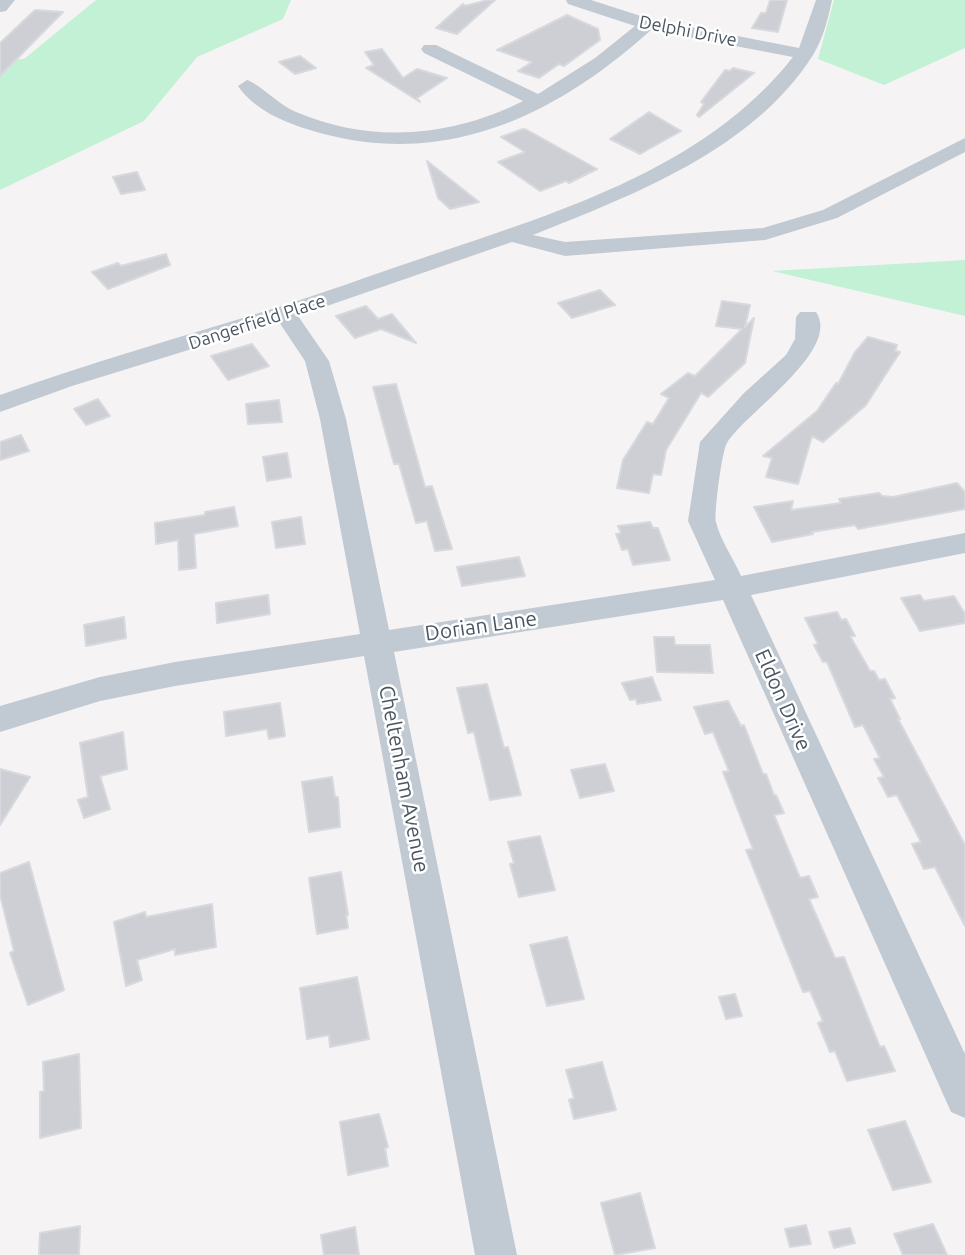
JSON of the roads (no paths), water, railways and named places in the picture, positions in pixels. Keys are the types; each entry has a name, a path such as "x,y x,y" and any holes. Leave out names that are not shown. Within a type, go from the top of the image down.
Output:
{"street":[{"path":"0,7 7,0"},
{"name":"Delphi Drive","path":"574,0 647,24 805,54"},
{"name":"Dangerfield Place","path":"0,404 63,381 284,313 512,235 641,181 719,137 755,112 791,74 805,54 824,0"},
{"path":"247,86 271,107 317,127 376,137 435,137 475,126 570,84 608,59 647,24"},
{"path":"430,49 538,100"},
{"path":"512,235 545,246 565,249 765,234 830,214 965,144"},
{"name":"Cheltenham Avenue","path":"284,313 311,349 322,379 339,449 496,1255"},
{"name":"Eldon Drive","path":"808,317 807,339 796,359 753,399 713,442 702,521 965,1098"},
{"name":"Dorian Lane","path":"0,719 100,689 175,674 733,588 904,557 965,543"}]}
